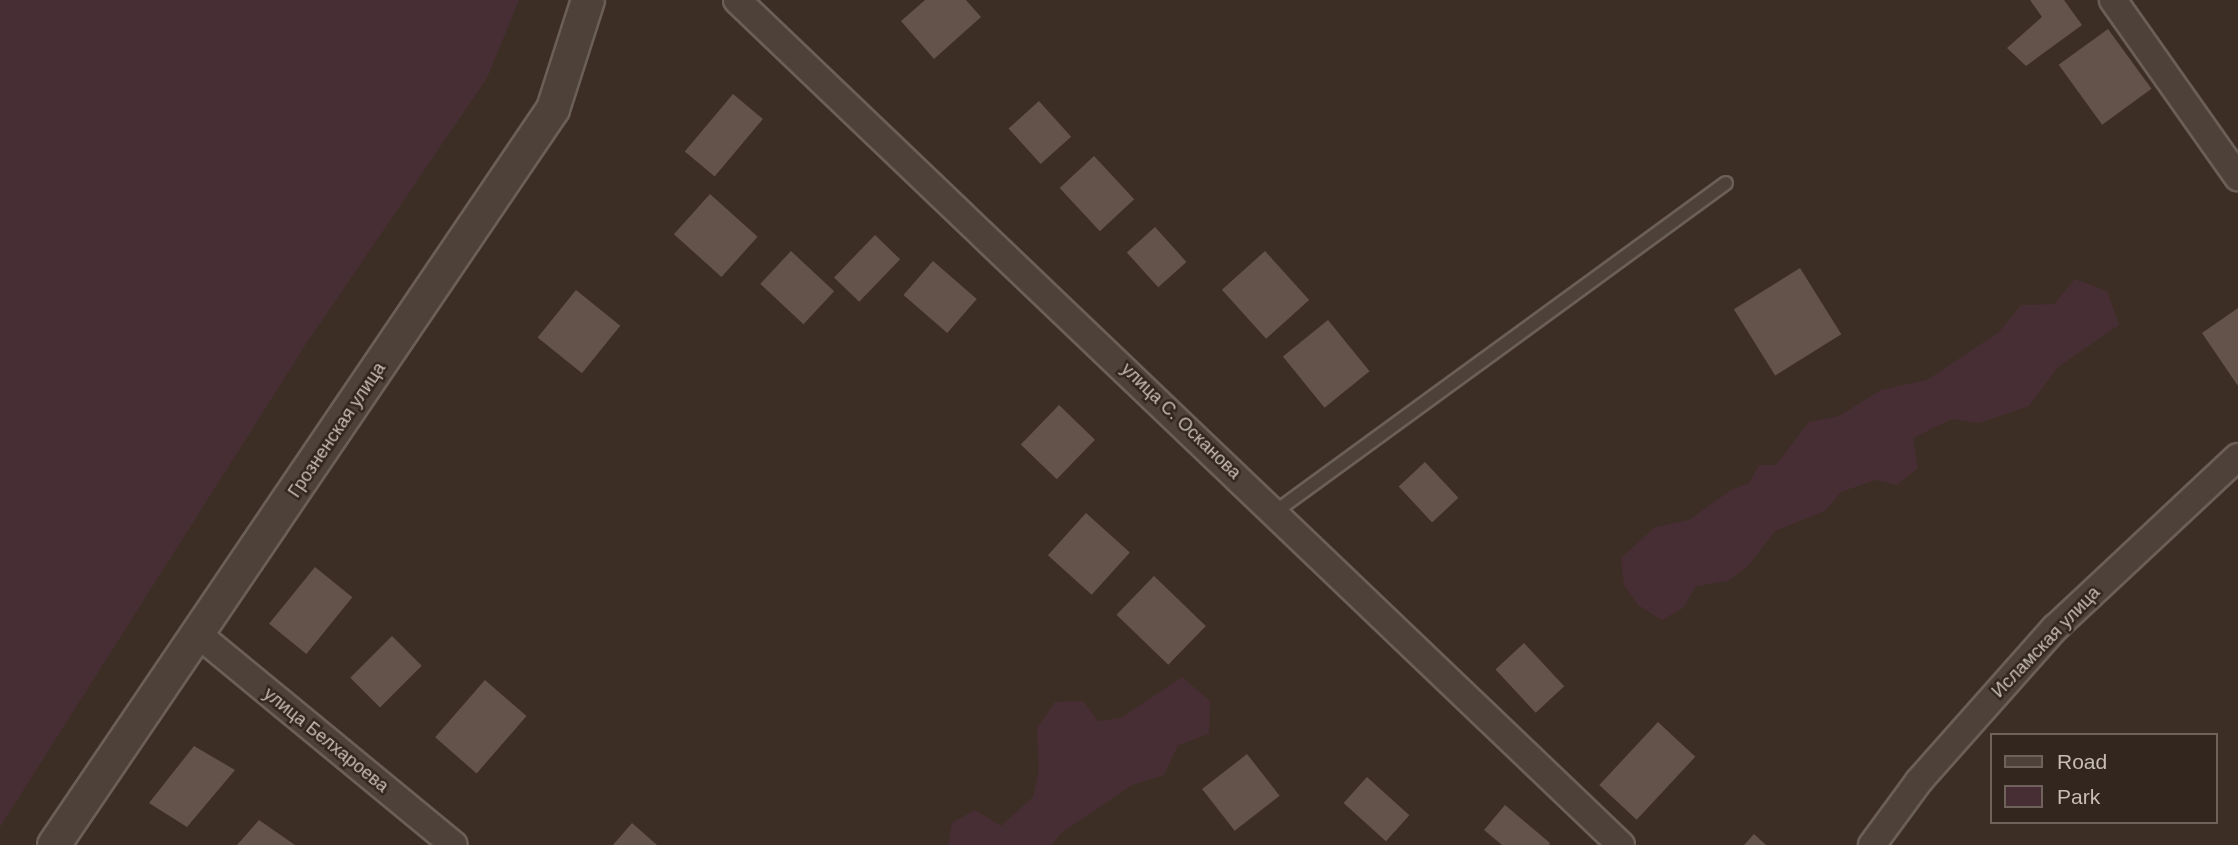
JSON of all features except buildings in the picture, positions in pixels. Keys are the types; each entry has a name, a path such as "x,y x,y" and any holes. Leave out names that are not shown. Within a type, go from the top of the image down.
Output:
{"street":[{"name":"Грозненская улица","path":"54,845 199,635 552,109 588,0"},
{"name":"улица С. Осканова","path":"737,0 1621,845"},
{"path":"2113,0 2238,177"},
{"name":"Исламская улица","path":"1872,845 1919,781 2055,628 2238,457"},
{"name":"улица Белхароева","path":"199,635 454,845"}],"lane":[{"path":"1275,512 1726,183"}],"green space":[{"path":"0,0 519,0 487,78 306,344 0,827"},
{"path":"2075,279 2107,291 2119,325 2058,367 2029,406 1979,423 1952,419 1913,438 1918,468 1897,485 1875,480 1841,492 1825,511 1775,531 1748,566 1728,581 1696,586 1683,608 1662,620 1638,605 1624,585 1621,558 1655,527 1689,520 1731,490 1749,483 1759,465 1776,465 1809,422 1839,416 1881,390 1927,380 1999,332 2021,305 2054,304"},
{"path":"1182,677 1210,701 1209,734 1178,745 1164,775 1132,785 1060,834 1052,845 948,845 952,823 975,810 1001,826 1033,797 1039,771 1037,728 1055,702 1083,701 1098,721 1121,718"}]}
